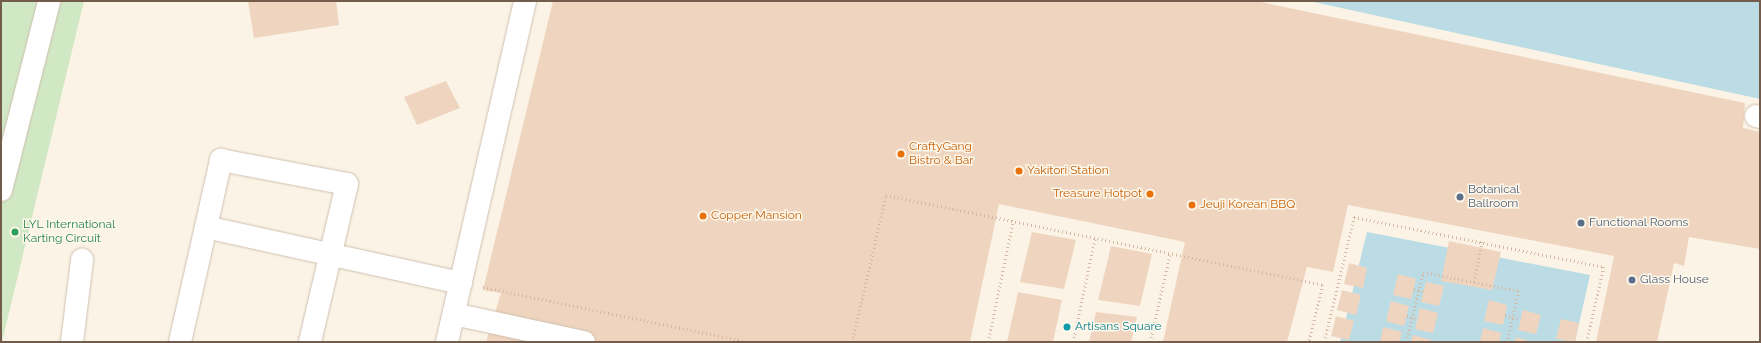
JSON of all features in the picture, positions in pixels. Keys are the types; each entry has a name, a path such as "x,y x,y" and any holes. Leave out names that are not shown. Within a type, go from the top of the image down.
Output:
{"lane":[{"path":"1,190 10,122 49,1"},
{"path":"447,342 525,1"},
{"path":"180,342 221,160 347,184 310,342"},
{"path":"206,227 461,282"},
{"path":"72,342 82,260"},
{"path":"454,314 584,342"}],"path":[{"path":"852,342 886,195 1323,285 1310,342"},
{"path":"1324,342 1354,217 1604,267 1587,342"},
{"path":"988,342 1012,221"},
{"path":"1073,342 1095,238"},
{"path":"1474,282 1482,242"},
{"path":"1150,342 1170,253"},
{"path":"1406,342 1423,272 1519,291 1506,342"},
{"path":"461,282 749,342"},
{"path":"1414,289 1424,291"},
{"path":"1505,314 1520,319"},
{"path":"1407,316 1417,319"}],"green space":[{"name":"LYL International Karting Circuit","path":"1,1 84,1 2,342 1,342"}],"water":[{"path":"1309,1 1760,1 1760,99"},
{"path":"1367,232 1590,275 1575,342 1340,342"}],"building":[{"path":"248,1 336,1 339,25 254,38"},
{"path":"553,1 1256,1 1745,103 1743,128 1760,132 1760,249 1689,237 1684,266 1674,263 1657,342 1596,342 1614,256 1348,205 1333,272 1307,267 1287,342 1163,342 1185,242 999,204 970,342 486,342 501,293 483,290"},
{"path":"446,81 460,108 417,125 404,97"},
{"path":"1032,232 1076,240 1064,289 1020,282"},
{"path":"1449,241 1501,252 1492,290 1441,281"},
{"path":"1111,246 1152,254 1140,306 1098,300"},
{"path":"1349,263 1367,268 1363,288 1344,284"},
{"path":"1398,274 1416,279 1411,299 1393,295"},
{"path":"1426,282 1444,286 1439,306 1421,302"},
{"path":"1342,290 1361,295 1356,315 1337,310"},
{"path":"1018,292 1062,300 1053,342 1007,342"},
{"path":"1489,300 1507,305 1503,325 1484,321"},
{"path":"1391,301 1409,306 1404,326 1386,321"},
{"path":"1420,308 1438,313 1433,333 1415,329"},
{"path":"1523,310 1541,315 1536,334 1518,330"},
{"path":"1096,312 1137,317 1131,342 1089,342"},
{"path":"1336,316 1354,321 1349,340 1331,336"},
{"path":"1561,319 1579,323 1575,342 1556,339"},
{"path":"1383,327 1402,332 1399,342 1380,342"},
{"path":"1483,328 1501,333 1499,342 1480,342"},
{"path":"1413,335 1431,340 1431,342 1411,342"},
{"path":"1516,337 1532,342 1515,342"}],"place":[{"name":"CraftyGang Bistro & Bar","path":"901,154"},
{"name":"Yakitori Station","path":"1019,171"},
{"name":"Treasure Hotpot","path":"1150,194"},
{"name":"Botanical Ballroom","path":"1460,197"},
{"name":"Jeuji Korean BBQ","path":"1192,205"},
{"name":"Copper Mansion","path":"703,216"},
{"name":"Functional Rooms","path":"1581,223"},
{"name":"LYL International Karting Circuit","path":"15,232"},
{"name":"Glass House","path":"1632,280"},
{"name":"Artisans Square","path":"1067,327"}]}
